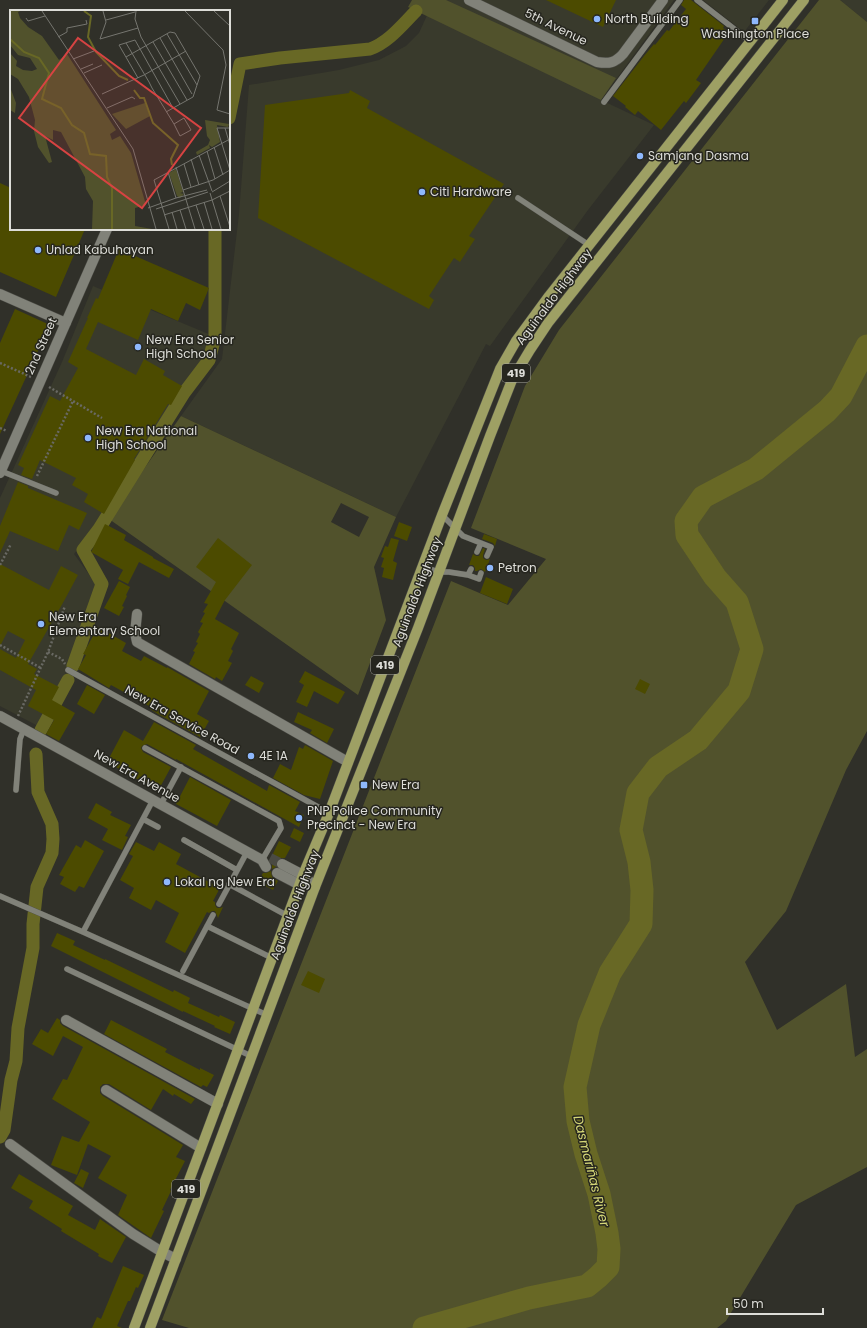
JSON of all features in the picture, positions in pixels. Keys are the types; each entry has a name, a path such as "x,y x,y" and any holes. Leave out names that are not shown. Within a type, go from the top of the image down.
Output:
{"main road":[{"name":"Aguinaldo Highway","path":"134,1328 301,880 329,813 442,515 500,369 521,335 549,296 783,0"},
{"name":"Aguinaldo Highway","path":"150,1328 315,886 418,628 512,380 548,323 804,0"},
{"path":"602,229 615,238"},
{"path":"362,725 377,730"}],"street":[{"name":"5th Avenue","path":"469,0 481,2 597,62 611,63 618,60 623,54 663,0"},
{"name":"2nd Street","path":"0,472 107,230"},
{"path":"1,296 66,323"},
{"path":"137,614 135,634 137,642 348,762"},
{"name":"New Era Avenue","path":"0,716 266,862"},
{"path":"280,869 315,886"},
{"path":"66,1020 218,1104"},
{"path":"106,1090 201,1148"},
{"path":"10,1144 132,1234 176,1259"}],"lane":[{"path":"604,102 680,0"},
{"path":"697,0 751,42"},
{"path":"518,198 589,245"},
{"path":"0,472 56,493"},
{"path":"442,515 463,536 491,547 487,556"},
{"path":"477,552 481,543"},
{"path":"422,567 439,572 470,572 479,579 481,573"},
{"name":"New Era Service Road","path":"68,670 329,813"},
{"path":"16,790 20,739 24,729"},
{"path":"145,748 279,821 281,828 266,862"},
{"path":"83,932 143,818 157,802 181,767"},
{"path":"143,818 158,827"},
{"path":"184,840 237,870"},
{"path":"219,904 247,852"},
{"path":"229,884 288,916"},
{"path":"0,896 267,1015"},
{"path":"183,970 213,915"},
{"path":"207,926 272,958"},
{"path":"67,969 251,1056"}],"path":[{"path":"0,363 40,381 102,418"},
{"path":"33,484 73,401"},
{"path":"0,565 11,544"},
{"path":"15,724 48,652 65,606"},
{"path":"0,645 41,668"},
{"path":"48,652 62,659 68,670"}],"shaded area":[{"path":"434,0 674,0 601,100 654,125 588,210 490,346 486,344 396,517 181,416 222,359 239,214 249,85 339,70 379,60 406,46 419,33"},
{"path":"703,0 769,0 744,32"},
{"path":"840,0 867,0 867,22"},
{"path":"93,286 211,335 205,358 135,460 104,514 74,554 96,584 65,676 38,726 0,706 0,498 62,362"}],"green space":[{"path":"412,0 446,0 616,78 601,100 408,7"},
{"path":"819,0 840,0 867,22 867,731 846,770 786,911 745,962 777,1030 846,984 855,1057 867,1049 867,1167 796,1205 726,1321 717,1328 189,1328 162,1320 451,581 508,605 546,559 471,528 525,386 559,330"},
{"path":"181,416 396,517 374,567 386,620 358,695 109,519","holes":["341,503 369,517 359,537 331,522"]}],"building":[{"name":"North Building","path":"546,0 616,0 603,27"},
{"path":"684,0 691,0 724,26 723,28 729,32 696,80 701,83 686,103 684,101 661,130 638,111 635,115 613,96 654,44 655,45 667,30 669,31 686,9 681,5"},
{"path":"350,90 370,101 367,108 504,184 469,236 475,239 460,262 454,258 429,296 434,300 429,309 258,218 265,105 349,93"},
{"name":"Unlad Kabuhayan","path":"0,183 10,188 10,230 85,230 56,297 0,272"},
{"path":"119,249 209,288 200,310 186,303 178,321 151,309 138,340 98,322 86,349 136,375 144,359 165,371 163,375 182,386 171,405 168,404 134,459 135,460 104,514 84,502 88,494 72,485 76,478 40,460 32,479 21,475 24,468 18,465 50,396 60,401 78,368 68,362 96,298 98,299"},
{"path":"15,309 50,325 0,434 0,343"},
{"path":"18,482 28,486 28,488 87,513 79,530 69,525 58,551 10,531 0,553 0,526"},
{"path":"399,522 412,527 407,541 394,536"},
{"path":"105,524 126,535 124,540 174,569 169,578 139,562 128,584 118,579 123,570 91,552"},
{"path":"484,534 497,539 495,546 493,543 482,539"},
{"path":"218,538 252,565 225,600 215,619 239,633 231,649 233,651 228,661 232,663 222,681 216,677 215,679 189,664 195,652 193,651 198,643 196,642 200,634 198,632 203,623 200,622 205,613 203,612 208,604 204,603 216,582 196,567"},
{"path":"391,538 399,540 393,561 397,563 393,580 382,577 384,568 381,567 384,558 381,557 385,546 388,547"},
{"path":"483,548 485,549 483,558 486,560 490,559 485,572 481,569 475,571 473,565 469,565 473,554 479,556"},
{"path":"0,564 49,590 61,566 78,575 28,664 37,669 34,674 59,687 52,700 75,713 59,741 46,734 54,720 28,706 36,690 0,670 0,649 16,658 25,640 8,631 0,646"},
{"path":"486,577 513,589 507,604 480,593"},
{"path":"119,581 130,587 122,606 124,607 119,616 104,608"},
{"path":"98,627 126,643 122,651 141,661 144,656 167,667 209,691 197,714 209,721 200,737 158,714 150,709 151,707 111,685 109,688 78,669 86,655 83,654"},
{"path":"305,671 345,692 338,704 314,691 307,707 296,702 304,685 299,682"},
{"path":"251,676 264,683 259,693 245,685"},
{"path":"640,679 650,684 645,694 635,689"},
{"path":"87,685 105,695 94,714 77,704"},
{"path":"298,712 334,729 327,743 310,733 312,730 294,722"},
{"path":"154,722 196,745 193,749 267,791 269,785 300,802 295,811 304,815 299,827 147,744 141,748 143,752 171,767 158,791 107,762 124,730 143,741"},
{"path":"305,745 333,761 320,799 304,795 273,778 280,764 291,770 299,747 303,749"},
{"path":"190,777 231,800 217,826 176,804"},
{"path":"96,803 112,812 110,815 131,825 125,836 128,837 122,850 102,840 108,829 88,818"},
{"path":"294,828 304,833 300,842 290,837"},
{"path":"85,840 104,851 84,888 79,886 75,892 60,884 64,877 59,875 76,845 81,848"},
{"path":"279,841 291,847 285,858 278,859 276,861 276,867 272,869 270,860"},
{"name":"Lokal ng New Era","path":"136,842 154,851 159,842 181,854 176,864 220,888 213,901 215,902 217,908 223,907 218,918 215,911 209,913 207,912 185,953 165,942 179,913 156,900 151,910 129,898 134,888 120,880 133,856 129,854"},
{"path":"271,871 272,877 278,881 273,890 258,882 263,873"},
{"path":"57,933 75,941 73,945 173,992 174,990 190,998 188,1003 219,1017 220,1015 235,1022 230,1034 51,946"},
{"path":"308,971 325,979 319,993 301,985"},
{"path":"57,1018 63,1026 195,1099 191,1104 174,1094 173,1096 163,1089 151,1110 109,1084 103,1084 100,1087 100,1093 103,1096 183,1145 176,1157 185,1161 170,1190 171,1191 162,1210 164,1211 151,1238 118,1215 127,1195 98,1178 111,1156 88,1144 77,1175 51,1165 62,1136 79,1142 90,1122 52,1099 63,1079 67,1080 83,1047 63,1036 53,1056 32,1044 41,1029 48,1033"},
{"path":"111,1020 167,1049 165,1052 200,1070 200,1068 214,1075 207,1087 203,1085 201,1087 104,1034"},
{"path":"81,1169 89,1173 83,1188 74,1183"},
{"path":"19,1174 73,1206 68,1215 95,1230 100,1219 126,1237 112,1263 98,1256 99,1254 61,1231 62,1229 29,1208 33,1201 11,1188"},
{"path":"123,1266 144,1275 138,1288 136,1287 130,1301 128,1301 117,1326 122,1328 92,1328 97,1317 101,1319"}],"waterway":[{"path":"230,113 240,64 280,58 370,49 389,38 416,11"},
{"path":"73,666 102,584 83,550 99,529 184,393 209,360 215,337 215,230"},
{"name":"Dasmariñas River","path":"424,1328 529,1298 587,1286 608,1267 609,1249 607,1233 599,1194 586,1154 578,1121 575,1087 589,1025 610,973 641,924 642,890 639,862 631,830 638,793 658,767 698,740 739,691 752,649 737,602 715,577 687,535 686,521 703,497 756,469 827,411 841,396 867,346"},
{"path":"41,730 68,680"},
{"path":"0,1137 4,1130 11,1080 16,1061 18,1028 33,948 33,924 37,887 52,853 52,824 38,792 36,754"}],"tunnel":[{"path":"270,858 282,864"}],"place":[{"name":"North Building","path":"597,19"},
{"name":"Washington Place","path":"755,21"},
{"name":"Samjang Dasma","path":"640,156"},
{"name":"Citi Hardware","path":"422,192"},
{"name":"Unlad Kabuhayan","path":"38,250"},
{"name":"New Era Senior High School","path":"138,347"},
{"name":"New Era National High School","path":"88,438"},
{"name":"Petron","path":"490,568"},
{"name":"New Era Elementary School","path":"41,624"},
{"name":"4E 1A","path":"251,756"},
{"name":"New Era","path":"364,785"},
{"name":"PNP Police Community Precinct - New Era","path":"299,818"},
{"name":"Lokal ng New Era","path":"167,882"}]}
